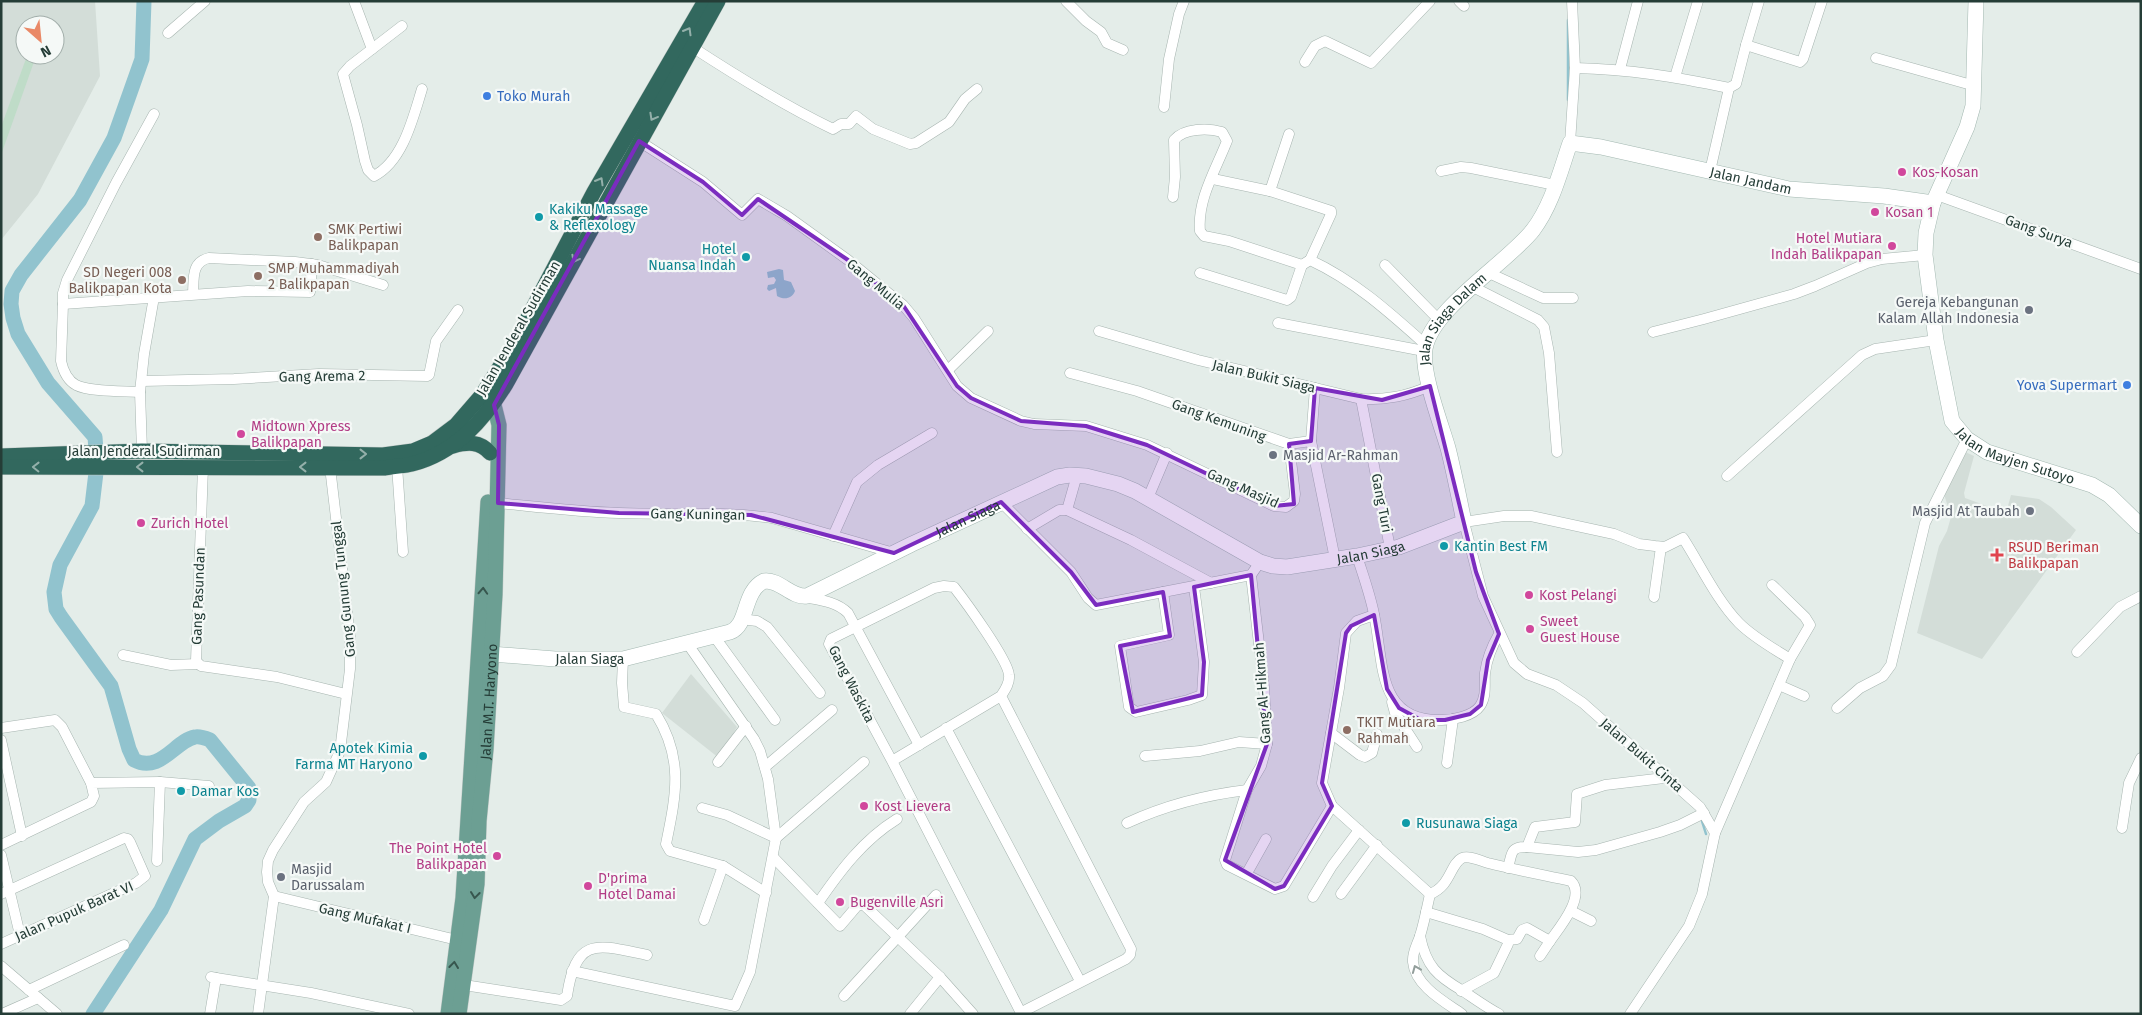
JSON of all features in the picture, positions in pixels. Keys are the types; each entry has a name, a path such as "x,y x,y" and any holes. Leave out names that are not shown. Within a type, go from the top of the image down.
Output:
{"highway":[{"name":"Jalan Jenderal Sudirman","path":"121,459 142,451 398,454 432,444 456,425 470,409 488,400 639,142 718,1"},
{"name":"Jalan Jenderal Sudirman","path":"1,456 69,460 121,459 203,467 396,466 412,464 452,446 482,419 488,400 513,346 594,192 702,2"},
{"path":"452,446 477,443 490,453"},
{"name":"Jalan Jenderal Sudirman","path":"1,467 69,460"}],"main road":[{"name":"Jalan M.T. Haryono","path":"459,1014 477,884 479,821 486,749 496,594 499,425 488,400"},
{"path":"470,409 482,419"},
{"name":"Jalan M.T. Haryono","path":"448,1014 463,898 478,675 490,453 489,431 482,419"}],"street":[{"path":"168,33 204,1"},
{"path":"354,1 372,49"},
{"path":"1066,1 1086,21 1101,32 1107,42 1123,50"},
{"path":"1164,107 1170,59 1179,14 1184,1"},
{"path":"1305,62 1316,46 1325,41 1371,63 1430,1"},
{"path":"1570,143 1575,68 1572,1"},
{"path":"1620,69 1638,1"},
{"path":"1675,77 1698,1"},
{"path":"1575,68 1620,69 1675,77 1729,88 1736,84 1759,1"},
{"path":"1746,44 1800,62 1803,60 1822,1"},
{"name":"Jalan Mayjen Sutoyo","path":"1976,1 1973,106 1968,127 1935,199 1926,233 1925,255 1936,340 1952,421 1966,439 2000,457 2092,485 2109,495 2141,526"},
{"path":"402,26 346,70 342,76 357,124 364,161 374,176 396,154 414,115 422,89"},
{"path":"692,47 750,85 833,129 841,124 849,124 856,116 873,129 910,144 919,142 949,122 965,99 977,89"},
{"path":"1876,58 1975,86"},
{"path":"1710,171 1729,88"},
{"path":"140,392 78,386 70,381 61,361 63,293 67,280 116,183 154,114"},
{"path":"1173,197 1175,176 1174,140 1182,133 1216,130 1222,132 1226,135 1227,141 1205,194 1200,216 1200,231 1204,236 1229,241 1332,270 1364,290 1425,348"},
{"path":"1270,191 1289,134"},
{"name":"Gang Mulia","path":"639,142 704,182 742,215 758,199 787,216 848,260 903,305 914,318 957,386 971,398 1021,421 1034,424 1086,426 1122,436 1167,453"},
{"name":"Jalan Jandam","path":"1570,143 1601,147 1789,188 1935,199"},
{"name":"Jalan Siaga Dalam","path":"1464,522 1448,448 1430,386 1425,348 1439,320 1516,249 1533,230 1555,185 1570,143"},
{"path":"1440,171 1461,167 1471,168 1555,185"},
{"path":"1200,273 1287,300 1291,298 1306,262 1331,212 1270,191 1212,179"},
{"name":"Gang Surya","path":"1935,199 2141,269"},
{"path":"1652,332 1794,294 1867,263 1882,259 1925,255"},
{"path":"193,294 195,267 205,259 312,264 383,285"},
{"path":"63,304 248,291 310,292 312,264"},
{"path":"1385,265 1439,320"},
{"path":"1489,273 1544,298 1573,298"},
{"path":"1473,287 1538,320 1544,326 1549,353 1557,452"},
{"path":"142,451 140,392 144,354 154,297"},
{"name":"Gang Arema 2","path":"142,381 234,379 319,374 427,376 436,341 458,310"},
{"path":"1278,323 1425,348"},
{"path":"948,370 988,331"},
{"name":"Jalan Bukit Siaga","path":"1099,331 1198,360 1361,399 1382,400 1406,396 1430,386"},
{"path":"1727,476 1862,354 1875,349 1936,340"},
{"name":"Gang Kemuning","path":"1070,373 1137,391 1289,444 1311,441"},
{"path":"1316,388 1311,441 1335,559"},
{"name":"Gang Turi","path":"1361,399 1390,548"},
{"path":"832,536 857,482 878,466 932,433"},
{"path":"1837,708 1860,688 1883,676 1891,665 1925,523 1966,439"},
{"name":"Gang Masjid","path":"1167,453 1274,506 1286,507 1294,502 1295,494 1289,444"},
{"path":"1148,498 1167,453"},
{"path":"396,466 403,552"},
{"name":"Gang Pasundan","path":"203,467 195,656 198,664 211,668 277,677 346,694"},
{"name":"Gang Gunung Tunggal","path":"274,896 268,882 268,861 304,802 326,782 340,752 350,669 350,637 330,467"},
{"path":"1067,510 1077,475"},
{"name":"Jalan Siaga","path":"800,597 816,592 1001,502 1058,477 1077,475 1118,484 1148,498 1260,562 1273,566 1287,567 1357,556 1390,548 1464,522"},
{"path":"1001,502 1071,572 1088,598 1096,604 1251,575 1260,562"},
{"name":"Gang Kuningan","path":"498,503 619,513 722,513 752,515 772,518 894,553"},
{"path":"1027,529 1059,510 1067,510 1124,536 1211,583"},
{"path":"1464,522 1497,516 1531,516 1614,534 1639,544 1662,547 1683,538 1723,605 1760,640 1790,659"},
{"name":"Jalan Bukit Cinta","path":"1464,522 1483,596 1514,663 1520,670 1556,685 1583,703 1664,778 1682,790 1704,813 1715,833"},
{"path":"1654,597 1662,547"},
{"path":"1357,556 1374,615 1387,688 1395,713 1417,747"},
{"name":"Gang Al-Hikmah","path":"1247,873 1226,863 1247,790 1261,766 1267,744 1264,687 1251,575"},
{"path":"820,693 767,627 757,621 742,619 752,591 764,581 773,582 800,597 835,603 842,607 856,626 919,745"},
{"path":"1629,1012 1688,926 1702,894 1715,833 1790,659 1809,624 1805,617 1772,585"},
{"path":"856,626 934,588 954,587 969,606 1008,669 1009,681 1001,696 892,761 1020,1011 1024,1011 1126,959 1130,955 1130,949 1001,696"},
{"path":"1163,592 1168,635 1120,646 1129,707 1136,712 1202,695 1204,662 1194,587"},
{"path":"2077,652 2120,607 2141,596"},
{"path":"1374,615 1357,621 1346,633 1339,688 1322,783 1332,806 1430,894"},
{"name":"Jalan Siaga","path":"491,654 555,659 623,659 735,630 742,619"},
{"name":"Gang Waskita","path":"856,626 828,643 892,761"},
{"path":"1392,699 1399,708 1421,720 1453,719 1470,714 1481,705 1491,647 1499,634"},
{"path":"714,636 775,720"},
{"path":"572,971 735,1006 750,972 776,838 771,796 760,751 746,726 686,644"},
{"path":"124,655 171,665 198,664"},
{"path":"623,659 624,707 656,714 675,757 674,807 666,844 670,851 723,866 766,893"},
{"path":"1779,684 1804,696"},
{"path":"765,767 832,710"},
{"path":"1447,763 1453,719"},
{"path":"1,728 55,720 62,728 90,782 94,796 91,802 1,845"},
{"path":"718,762 746,726"},
{"path":"946,728 1080,981"},
{"path":"1331,733 1360,756 1366,757 1372,753 1377,734"},
{"path":"1,740 22,836"},
{"path":"1145,756 1200,751 1239,742 1267,744"},
{"path":"2122,828 2129,783 2141,758"},
{"path":"776,838 864,762"},
{"path":"1527,847 1535,827 1575,822 1575,797 1577,794 1606,785 1664,778"},
{"path":"90,782 160,782 209,786"},
{"path":"157,861 160,782"},
{"path":"1127,823 1168,806 1215,794 1247,790"},
{"path":"1266,839 1247,873 1275,889 1284,886 1332,806"},
{"path":"702,808 728,815 776,838"},
{"path":"1508,868 1516,848 1527,847 1578,852 1596,850 1660,832 1704,813"},
{"path":"818,903 851,858 881,829 897,819"},
{"path":"1313,897 1332,866 1359,830"},
{"name":"Jalan Pupuk Barat VI","path":"1,944 145,878 128,840 124,838 5,893"},
{"path":"1341,894 1377,846"},
{"path":"1,856 5,893 20,935"},
{"path":"773,857 840,926 857,906 863,904 940,977 973,1014"},
{"path":"1430,894 1438,891 1444,885 1459,860 1468,857 1508,868 1571,881 1575,885 1576,893 1571,911 1540,956"},
{"path":"704,920 723,866"},
{"path":"1430,894 1420,935 1413,953 1414,969 1428,987 1462,1014"},
{"path":"844,996 936,895"},
{"path":"258,1014 274,896"},
{"name":"Gang Mufakat I","path":"274,896 457,940"},
{"path":"1571,911 1591,920"},
{"path":"1426,912 1483,929 1508,940 1517,939 1522,930 1526,928 1550,941"},
{"path":"1420,935 1427,961 1439,976 1453,987 1499,1014"},
{"path":"1461,990 1497,970 1508,940"},
{"path":"29,990 124,945"},
{"path":"464,985 560,1000 567,996 572,971 582,955 595,947 613,948 647,955"},
{"path":"1,966 57,1014"},
{"path":"1428,987 1439,976"},
{"path":"210,1014 213,977 262,984 409,1014"},
{"path":"910,1014 940,977"},
{"path":"2,1014 38,998"}],"highlighted area":[{"path":"639,141 703,182 742,215 758,199 848,260 903,305 957,386 971,398 1021,421 1086,426 1147,445 1274,506 1294,504 1289,444 1311,441 1315,388 1382,400 1430,386 1476,572 1499,634 1488,660 1481,705 1470,714 1445,720 1421,720 1399,708 1387,689 1374,615 1351,626 1346,633 1322,783 1332,806 1284,886 1275,889 1225,860 1267,744 1251,575 1194,587 1204,662 1202,695 1133,712 1120,646 1170,636 1163,592 1096,605 1071,572 1001,502 894,553 751,515 619,513 498,503 499,425 494,405"}],"shaded area":[{"path":"1,1 95,1 100,76 38,194 1,240"},
{"name":"RSUD Beriman Balikpapan","path":"1963,451 1974,456 1964,493 1965,498 2006,513 2011,495 2039,499 2051,507 2076,530 1982,659 1917,633 1939,546 1947,531 1951,517 1944,494"},
{"path":"691,674 737,727 719,758 662,713"}],"green space":[{"path":"24,65 33,65 1,155 1,127"}],"water":[{"path":"783,270 784,280 791,282 795,291 788,298 777,296 776,288 769,291 767,289 768,285 774,284 776,280 774,277 768,278 767,272"}],"waterway":[{"path":"93,1014 161,910 195,839 219,821 245,806 249,800 249,788 210,740 201,737 188,739 160,760 152,763 134,760 129,749 111,686 56,609 54,592 60,565 92,506 97,464 95,437 48,383 18,334 11,304 12,291 21,275 80,200 114,138 142,59 144,1"},
{"path":"1568,20 1568,100"},
{"path":"1701,818 1706,834"}],"place":[{"name":"Toko Murah","path":"487,96"},
{"name":"Kos-Kosan","path":"1902,172"},
{"name":"Kosan 1","path":"1875,212"},
{"name":"Kakiku Massage & Reflexology","path":"539,217"},
{"name":"SMK Pertiwi Balikpapan","path":"318,237"},
{"name":"Hotel Mutiara Indah Balikpapan","path":"1892,246"},
{"name":"Hotel Nuansa Indah","path":"746,257"},
{"name":"SMP Muhammadiyah 2 Balikpapan","path":"258,276"},
{"name":"SD Negeri 008 Balikpapan Kota","path":"182,280"},
{"name":"Gereja Kebangunan Kalam Allah Indonesia","path":"2029,310"},
{"name":"Yova Supermart","path":"2127,385"},
{"name":"Midtown Xpress Balikpapan","path":"241,434"},
{"name":"Masjid Ar-Rahman","path":"1273,455"},
{"name":"Masjid At Taubah","path":"2030,511"},
{"name":"Zurich Hotel","path":"141,523"},
{"name":"Kantin Best FM","path":"1444,546"},
{"name":"RSUD Beriman Balikpapan","path":"1997,555"},
{"name":"Kost Pelangi","path":"1529,595"},
{"name":"Sweet Guest House","path":"1530,629"},
{"name":"TKIT Mutiara Rahmah","path":"1347,730"},
{"name":"Apotek Kimia Farma MT Haryono","path":"423,756"},
{"name":"Damar Kos","path":"181,791"},
{"name":"Kost Lievera","path":"864,806"},
{"name":"Rusunawa Siaga","path":"1406,823"},
{"name":"The Point Hotel Balikpapan","path":"497,856"},
{"name":"Masjid Darussalam","path":"281,877"},
{"name":"D'prima Hotel Damai","path":"588,886"},
{"name":"Bugenville Asri","path":"840,902"}]}
